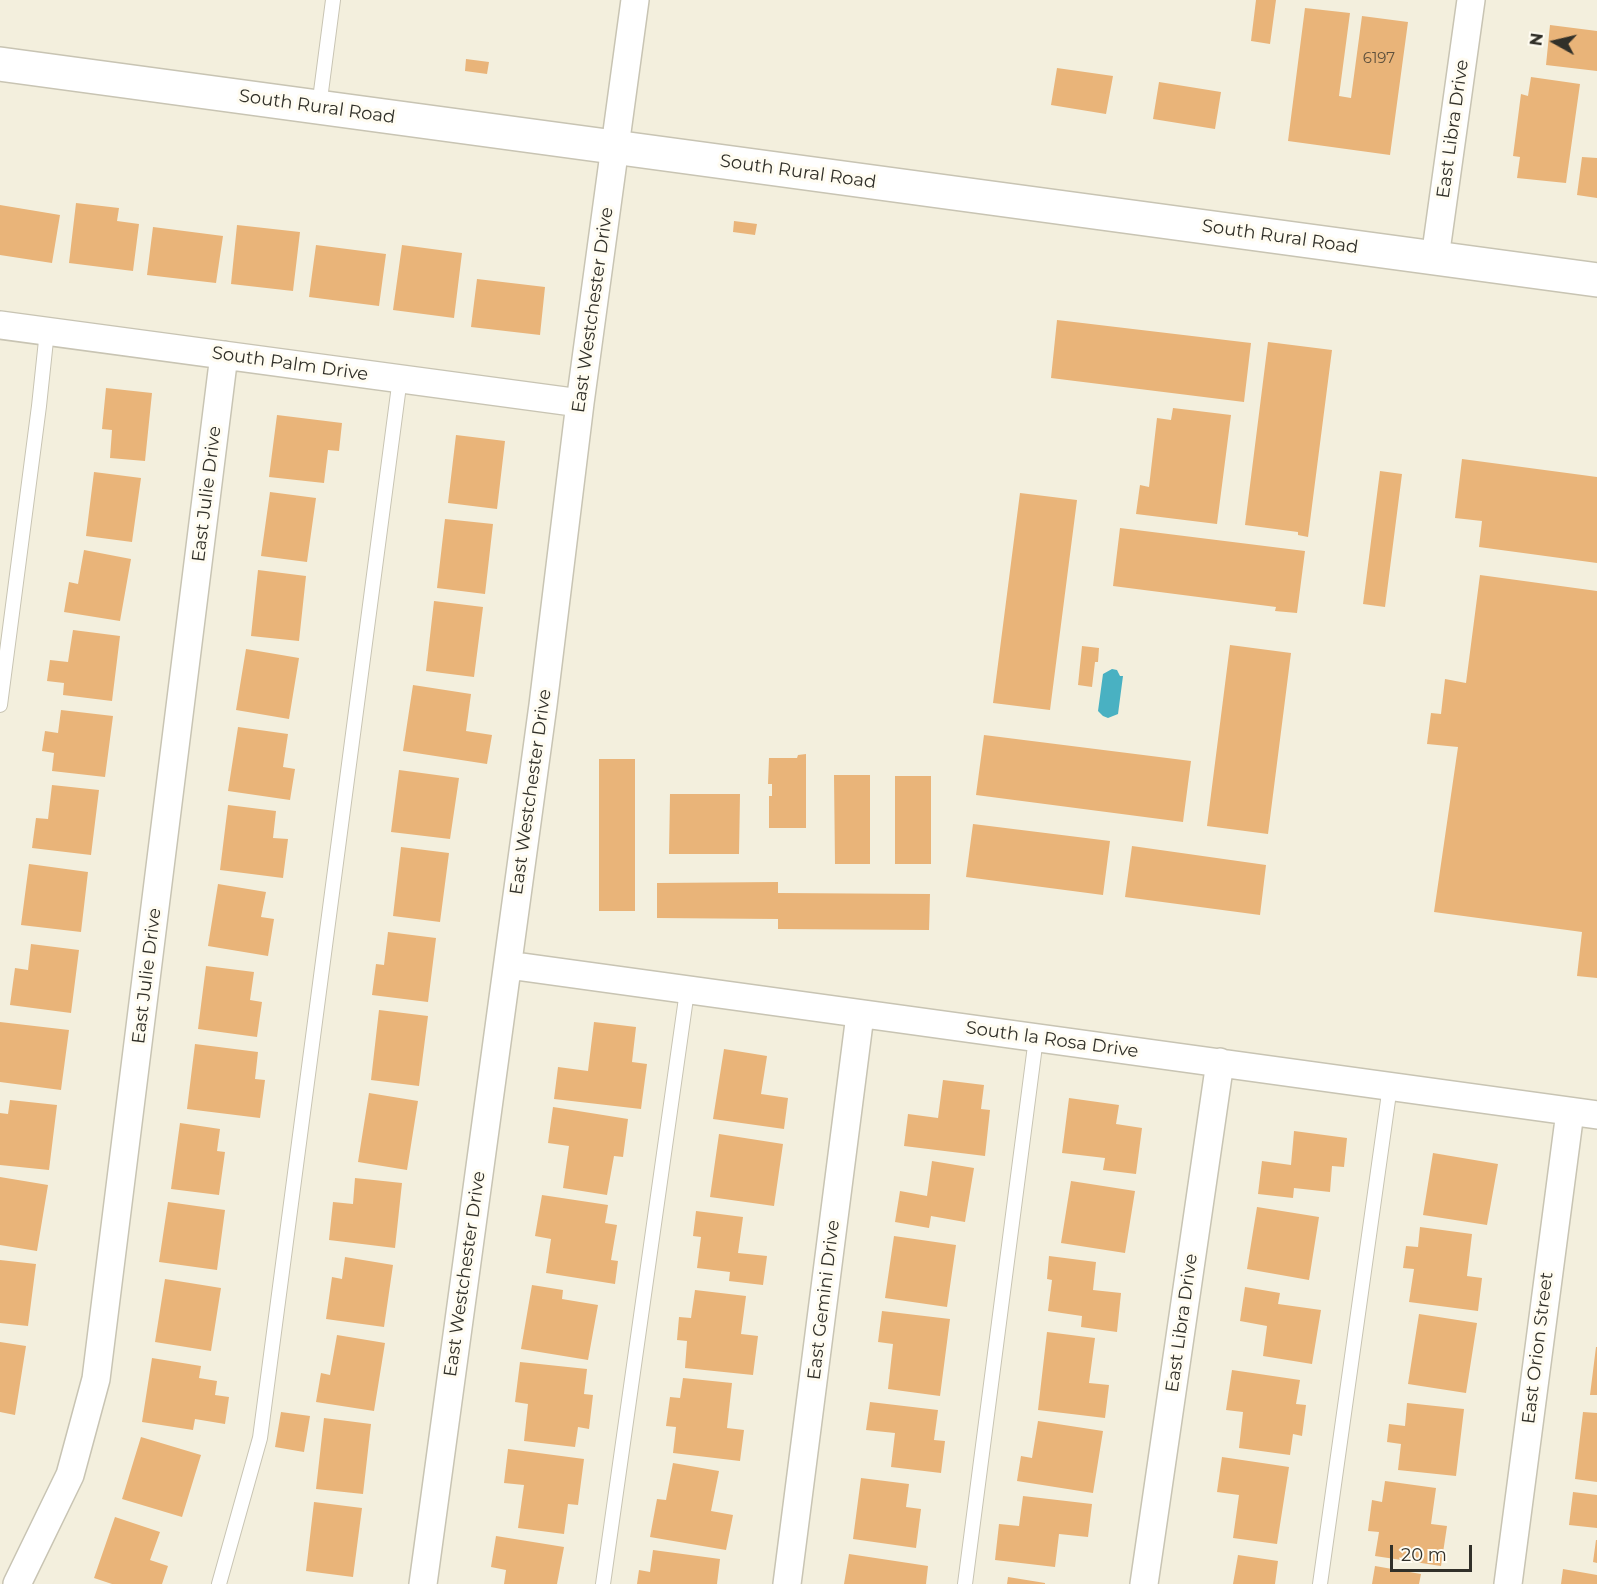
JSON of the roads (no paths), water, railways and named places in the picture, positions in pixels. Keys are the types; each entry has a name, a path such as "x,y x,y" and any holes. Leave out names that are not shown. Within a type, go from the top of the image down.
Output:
{"main road":[{"name":"South Rural Road","path":"0,64 1597,280"}],"street":[{"name":"East Westchester Drive","path":"423,1584 543,705 580,403 635,0"},
{"name":"East Libra Drive","path":"1435,258 1471,0"},
{"name":"South Palm Drive","path":"0,325 580,403"},
{"name":"East Julie Drive","path":"18,1584 70,1475 96,1379 224,355"},
{"name":"South la Rosa Drive","path":"508,965 1597,1115"},
{"name":"East Gemini Drive","path":"787,1584 860,1015"},
{"name":"East Libra Drive","path":"1144,1584 1220,1062"},
{"name":"East Orion Street","path":"1508,1584 1570,1112"}],"lane":[{"path":"319,107 333,0"},
{"path":"0,705 47,331"},
{"path":"219,1584 260,1438 400,378"},
{"path":"603,1584 687,991"},
{"path":"965,1584 1036,1038"},
{"path":"1320,1584 1390,1086"}],"water":[{"path":"1112,669 1117,670 1120,676 1123,676 1118,714 1108,718 1098,711 1103,674"}]}
